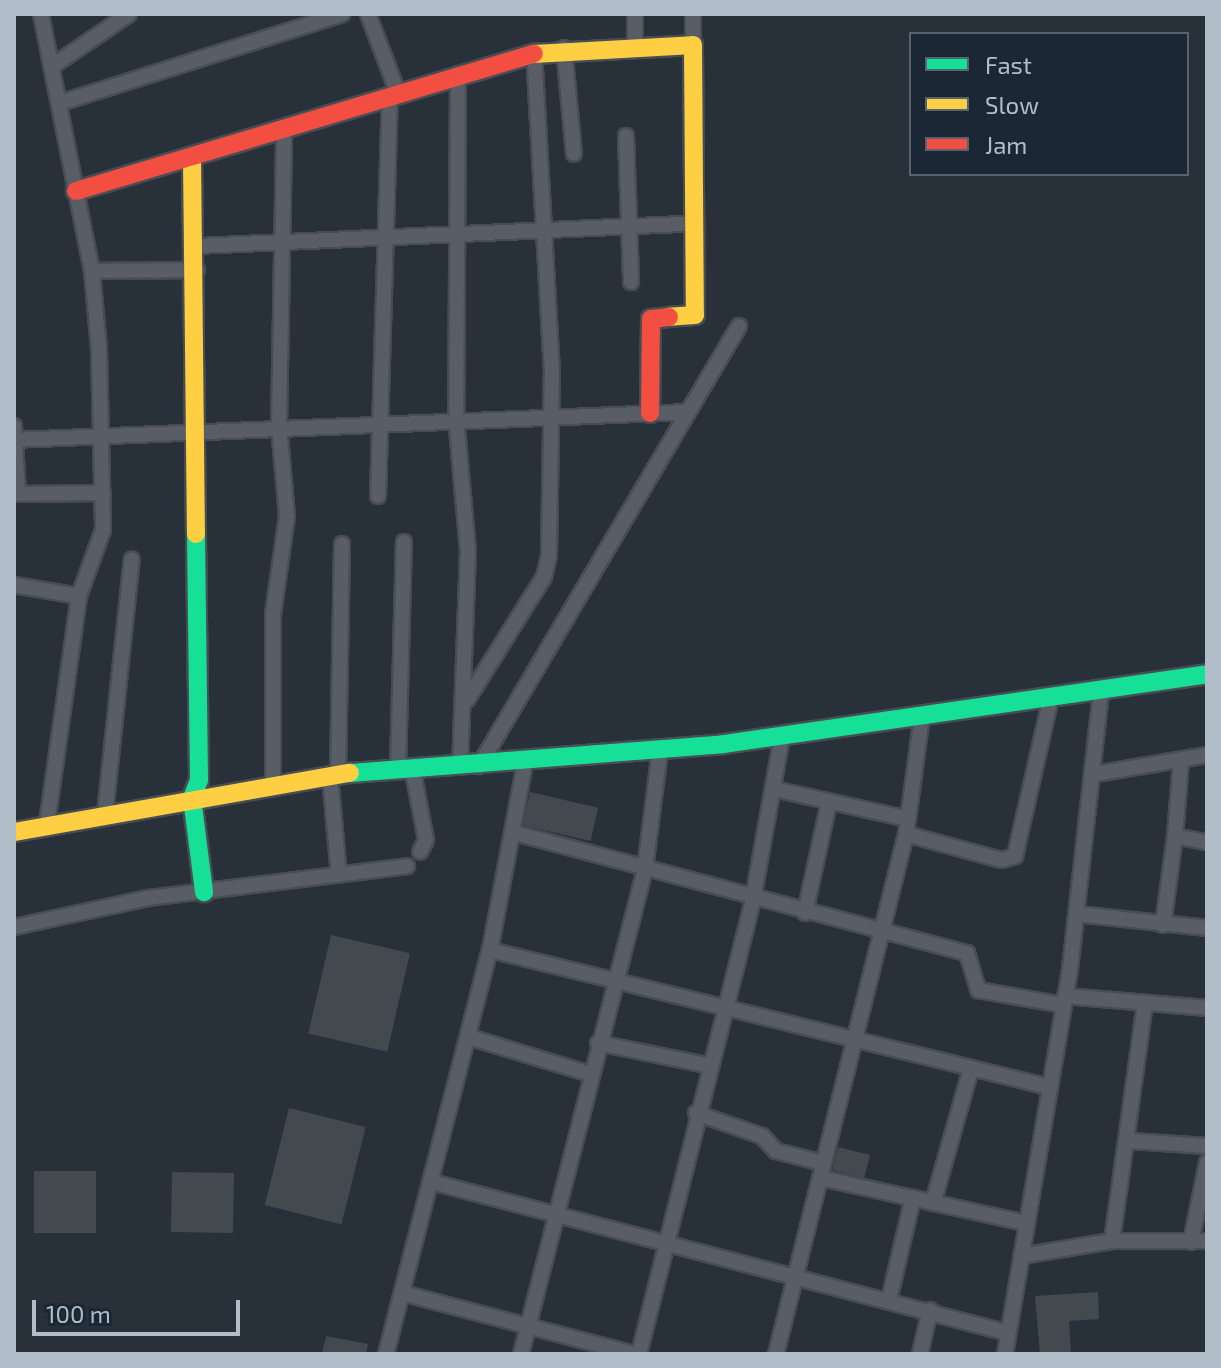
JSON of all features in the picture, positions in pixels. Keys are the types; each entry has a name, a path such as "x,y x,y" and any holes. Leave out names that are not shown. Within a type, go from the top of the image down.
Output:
{"street":[{"path":"41,14 92,271 103,493 100,545 79,596 47,825"},
{"path":"51,67 129,14"},
{"path":"60,103 342,14"},
{"path":"368,14 394,94 381,241 378,496"},
{"path":"635,14 635,47"},
{"path":"650,413 651,319 695,315 693,14"},
{"path":"76,191 534,52 564,48 693,45"},
{"path":"564,48 574,154"},
{"path":"464,703 544,577 552,415 548,231 534,52"},
{"path":"458,74 462,239 456,417 468,551 460,767"},
{"path":"273,783 273,614 287,516 279,427 287,244 284,127"},
{"path":"626,136 631,282"},
{"path":"192,157 197,246 192,431 199,780 192,798 204,892"},
{"path":"197,246 462,239 696,223"},
{"path":"92,271 197,270"},
{"path":"479,766 739,326"},
{"path":"103,493 18,494 14,435 99,435 379,420 687,412"},
{"path":"404,542 405,768 426,840 420,852"},
{"path":"339,875 334,774 342,544"},
{"path":"105,814 132,559"},
{"path":"14,585 79,596"},
{"path":"14,832 334,774 525,763 660,750 782,736 1207,674"},
{"path":"1005,1354 1077,914 1095,774 1101,691"},
{"path":"774,789 907,826 1002,860 1015,856 1051,697"},
{"path":"776,1354 822,1170 848,1042 883,929 907,826 922,716"},
{"path":"402,1293 637,1354 668,1243 706,1065 753,899 782,736"},
{"path":"521,1354 554,1212 645,869 660,750"},
{"path":"1095,774 1207,755"},
{"path":"1163,925 1181,760"},
{"path":"386,1354 490,950 515,833 525,763"},
{"path":"805,913 829,802"},
{"path":"515,833 805,913 883,929 967,953 978,990 1064,1000 1207,1008"},
{"path":"1175,836 1207,842"},
{"path":"14,927 204,892 407,866"},
{"path":"1077,914 1207,928"},
{"path":"490,950 614,979 848,1042 1049,1087"},
{"path":"1112,1241 1131,1141 1145,1003"},
{"path":"469,1037 590,1074"},
{"path":"598,1043 706,1065"},
{"path":"933,1203 971,1069"},
{"path":"696,1113 762,1136 776,1151 822,1170 913,1198 1026,1223"},
{"path":"1131,1141 1207,1146"},
{"path":"1191,1242 1207,1163"},
{"path":"432,1182 930,1310 1008,1333"},
{"path":"889,1300 913,1198"},
{"path":"1021,1256 1112,1241 1207,1241"},
{"path":"920,1354 930,1310"}],"building":[{"path":"530,792 598,808 591,841 522,825"},
{"path":"331,935 410,953 387,1052 308,1033"},
{"path":"289,1108 366,1127 341,1224 265,1205"},
{"path":"838,1147 870,1155 864,1178 832,1170"},
{"path":"34,1171 96,1171 96,1233 34,1233"},
{"path":"172,1172 234,1173 233,1233 171,1232"},
{"path":"1098,1292 1099,1319 1069,1321 1071,1354 1040,1354 1035,1296"},
{"path":"326,1336 368,1344 366,1354 322,1354"}],"traffic: fast":[{"path":"196,534 199,780 192,798 204,892"},
{"path":"350,773 723,744 1207,674"}],"traffic: slow":[{"path":"534,54 693,45 695,315 669,317"},
{"path":"192,157 196,534"},
{"path":"14,832 350,773"}],"traffic: jam":[{"path":"76,191 534,54"},
{"path":"650,413 651,319 669,317"}]}
